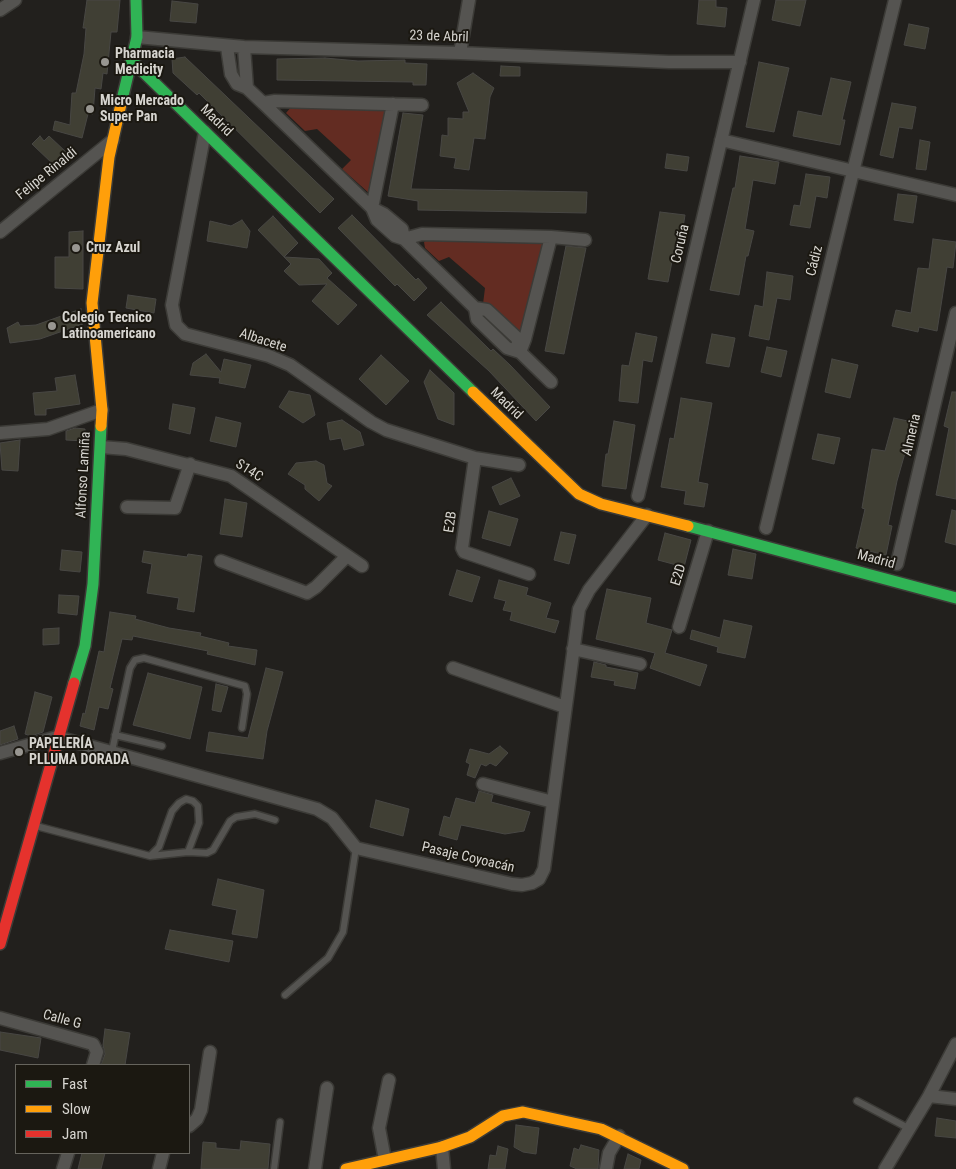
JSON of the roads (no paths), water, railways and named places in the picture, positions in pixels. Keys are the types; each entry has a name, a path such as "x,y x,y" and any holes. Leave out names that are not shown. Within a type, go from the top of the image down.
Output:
{"street":[{"path":"0,10 15,0"},
{"name":"Alfonso Lamiña","path":"0,944 35,826 57,737 85,646 93,584 102,410 92,303 105,187 113,140 137,37 136,0"},
{"path":"460,52 469,0"},
{"name":"Coruña","path":"638,496 754,0"},
{"name":"Cádiz","path":"766,528 895,0"},
{"name":"23 de Abril","path":"137,37 227,47 460,52 669,62 740,62"},
{"path":"227,47 231,74 237,84 247,88 372,208 384,214 402,229 404,239 475,308 487,310 511,332 517,338 520,352 551,382"},
{"path":"244,47 247,88"},
{"name":"Madrid","path":"132,62 568,486 588,500 956,598"},
{"path":"263,103 275,101 422,105"},
{"path":"372,208 392,104"},
{"name":"Albacete","path":"205,132 172,305 176,325 185,334 269,356 290,365 371,422 386,430 475,458 519,465"},
{"name":"Felipe Rinaldi","path":"0,232 113,140"},
{"path":"720,140 853,169 956,195"},
{"path":"404,239 422,234 551,236 585,240"},
{"path":"520,352 551,236"},
{"name":"Almeria","path":"897,564 956,313"},
{"path":"0,434 48,429 102,410"},
{"name":"S14C","path":"101,447 126,449 231,476 362,566"},
{"name":"E2B","path":"475,458 462,548 468,555 529,574"},
{"path":"127,507 175,508 190,464"},
{"name":"Pasaje Coyoacán","path":"356,848 512,884 522,885 532,883 538,879 544,868 573,649 582,599 647,515"},
{"name":"E2D","path":"679,627 708,531"},
{"path":"221,561 307,593 316,587 347,556"},
{"path":"573,649 640,664"},
{"path":"452,668 565,707"},
{"path":"0,753 57,737 112,751 317,809 332,818 356,848"},
{"path":"483,784 553,802"},
{"path":"0,899 13,903"},
{"name":"Calle G","path":"0,1018 93,1044 97,1052 93,1064"},
{"path":"885,1169 929,1096 956,1044"},
{"path":"190,1125 197,1119 201,1110 210,1052"},
{"path":"385,1160 379,1128 389,1080"},
{"path":"315,1169 327,1088"},
{"path":"929,1096 956,1098"},
{"path":"346,1169 364,1167 385,1160 442,1147 470,1137 503,1116 513,1112 533,1113 601,1129 619,1136 683,1169"},
{"path":"606,1169 609,1153 619,1136"},
{"path":"442,1147 444,1169"},
{"path":"63,1169 68,1154"},
{"path":"159,1169 163,1154"}],"lane":[{"path":"112,751 130,668 135,660 144,658 245,686 247,694 242,728"},
{"path":"115,736 162,746"},
{"path":"150,856 159,847 172,811 179,803 186,799 193,801 198,806 200,815 199,824 188,852"},
{"path":"35,826 150,856 188,852 207,853 213,850 230,822 236,817 255,814 275,820"},
{"path":"285,995 328,958 343,932 356,848"},
{"path":"857,1101 910,1128"},
{"path":"274,1169 280,1122"}],"place":[{"name":"Pharmacia Medicity","path":"105,62"},
{"name":"Micro Mercado Super Pan","path":"90,109"},
{"name":"Cruz Azul","path":"76,248"},
{"name":"Colegio Tecnico Latinoamericano","path":"52,326"},
{"name":"PAPELERÍA PLLUMA DORADA","path":"19,752"}]}
